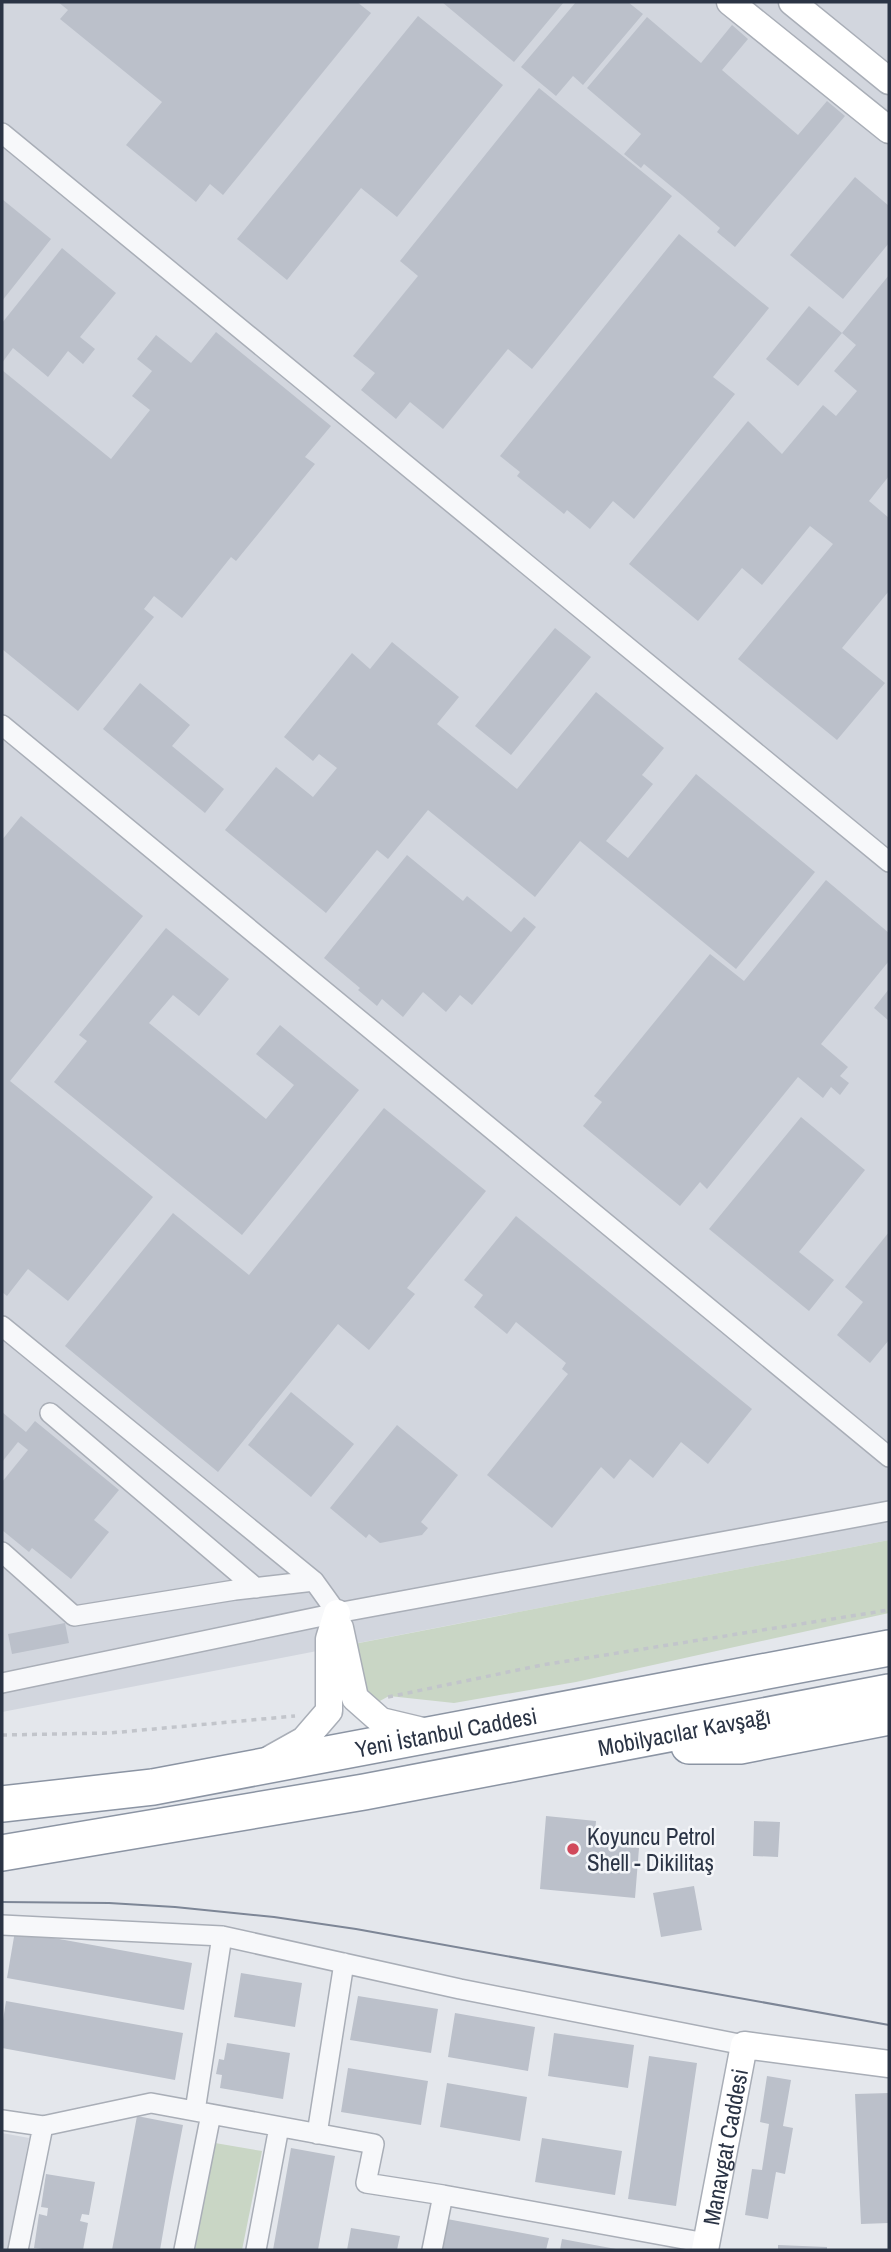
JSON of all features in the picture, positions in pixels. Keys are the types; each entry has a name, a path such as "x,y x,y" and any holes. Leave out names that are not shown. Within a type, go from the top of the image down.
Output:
{"highway":[{"name":"Yeni İstanbul Caddesi","path":"2,1804 153,1787 889,1648"},
{"name":"Mobilyacılar Kavşağı","path":"601,1746 889,1692"},
{"name":"Mobilyacılar Kavşağı","path":"601,1746 740,1746 889,1717"},
{"name":"Yeni İstanbul Caddesi","path":"2,1853 364,1792 601,1746"}],"street":[{"path":"730,2 889,130"},
{"path":"792,2 889,81"},
{"path":"2,133 889,862"},
{"path":"2,725 889,1458"},
{"path":"2,1325 314,1581 337,1613 355,1698 381,1721 432,1733"},
{"path":"50,1413 256,1588"},
{"path":"2,1683 337,1613 889,1511"},
{"path":"2,1552 74,1616 314,1581"},
{"path":"252,1769 304,1740 329,1711 329,1639 337,1613"},
{"path":"2,1925 222,1936 460,1989 744,2045 889,2064"},
{"path":"184,2250 203,2113 222,1936"},
{"path":"317,2134 344,1963"},
{"name":"Manavgat Caddesi","path":"705,2247 744,2045"},
{"path":"2,2120 43,2126 151,2103 374,2144 366,2183 443,2195 705,2247"},
{"path":"18,2250 43,2126"},
{"path":"256,2250 279,2127"},
{"path":"432,2250 443,2195"}],"path":[{"path":"364,1706 388,1696 542,1665 889,1610"},
{"path":"2,1735 110,1733 292,1717 329,1711"}],"shaded area":[{"path":"2,2 889,2 889,1540 2,1712"},
{"path":"2,2133 29,2138 8,2250 2,2250"}],"green space":[{"path":"889,1540 889,1613 576,1682 454,1703 389,1696 367,1708 354,1644"},
{"path":"215,2143 262,2151 242,2250 195,2250"}],"building":[{"path":"58,2 357,2 371,13 223,195 210,184 196,202 126,145 162,102 60,19 68,10"},
{"path":"442,2 564,2 514,62"},
{"path":"576,2 628,2 643,14 583,85 573,76 556,96 521,67"},
{"path":"418,16 503,85 397,217 361,188 287,280 237,239"},
{"path":"647,17 701,63 732,25 748,39 722,70 798,135 827,101 845,116 735,247 717,232 720,228 683,196 644,164 641,168 624,154 641,134 587,88"},
{"path":"539,88 672,196 532,369 508,349 443,429 410,402 396,419 361,390 375,373 353,356 418,276 400,261"},
{"path":"855,177 889,206 889,243 843,299 790,255"},
{"path":"2,199 51,239 2,301"},
{"path":"679,234 769,308 713,377 735,394 634,519 613,501 590,529 567,510 564,514 517,476 520,472 500,456"},
{"path":"62,248 116,293 80,337 95,349 83,364 68,351 48,377 13,348 2,363 2,323"},
{"path":"889,275 889,476 869,501 889,518 889,591 842,648 885,683 837,740 738,659 833,544 810,526 762,585 742,568 698,621 629,564 748,421 782,454 823,405 836,416 857,391 834,371 856,345 842,333"},
{"path":"809,306 842,333 798,386 766,359"},
{"path":"216,332 331,426 305,457 315,464 236,561 231,557 182,618 154,596 144,609 154,617 78,711 2,649 2,370 111,459 150,410 132,396 152,371 137,359 156,335 191,363"},
{"path":"555,628 591,657 511,755 475,726"},
{"path":"392,642 459,697 437,724 517,789 596,692 664,748 642,775 653,784 606,841 628,858 696,774 815,872 736,969 580,841 535,897 428,810 388,859 377,850 326,913 225,830 276,767 313,797 337,768 319,754 313,761 284,737 352,653 370,669"},
{"path":"140,683 190,725 172,746 224,789 205,813 103,729"},
{"path":"21,816 143,916 10,1081 153,1197 68,1301 28,1269 7,1296 2,1292 2,840"},
{"path":"407,855 463,901 467,896 511,932 524,917 536,927 472,1005 460,995 446,1012 423,992 403,1017 382,999 377,1006 324,958"},
{"path":"826,880 889,933 889,961 821,1044 848,1067 840,1076 849,1083 840,1095 831,1087 823,1098 798,1077 707,1189 700,1182 680,1206 583,1126 602,1102 594,1096 710,954 744,981"},
{"path":"166,928 229,979 199,1016 173,995 149,1023 266,1119 294,1085 256,1054 280,1025 359,1090 242,1235 54,1082 87,1041 79,1035"},
{"path":"889,989 889,1021 874,1008"},
{"path":"384,1108 486,1191 407,1288 415,1294 369,1350 338,1324 218,1472 65,1346 173,1213 249,1275"},
{"path":"801,1117 865,1170 799,1252 834,1280 809,1311 709,1229"},
{"path":"516,1216 752,1409 708,1464 681,1442 653,1478 630,1459 614,1479 601,1467 552,1528 487,1475 568,1374 562,1369 566,1363 516,1322 507,1334 474,1307 483,1295 464,1280"},
{"path":"889,1232 889,1340 870,1363 837,1335 863,1302 845,1287"},
{"path":"291,1392 354,1444 311,1497 248,1445"},
{"path":"2,1412 26,1432 35,1421 119,1490 94,1520 109,1532 71,1579 32,1548 29,1552 2,1530 2,1482 28,1450 18,1442 2,1462"},
{"path":"397,1425 458,1475 421,1522 428,1528 422,1535 380,1543 369,1534 366,1538 330,1508"},
{"path":"65,1623 69,1643 12,1654 8,1634"},
{"path":"546,1816 596,1821 594,1844 639,1848 635,1898 540,1889"},
{"path":"754,1821 780,1822 778,1857 753,1856"},
{"path":"694,1886 702,1930 661,1937 653,1893"},
{"path":"15,1931 192,1963 184,2010 7,1978"},
{"path":"241,1973 302,1983 295,2027 234,2017"},
{"path":"358,1996 438,2009 431,2053 350,2040"},
{"path":"6,2001 183,2033 175,2080 2,2048"},
{"path":"455,2013 535,2027 528,2071 448,2057"},
{"path":"554,2033 634,2045 628,2088 548,2076"},
{"path":"227,2043 290,2053 283,2099 220,2088 222,2075 216,2074 219,2059 224,2060"},
{"path":"649,2056 697,2063 676,2206 628,2199"},
{"path":"348,2068 428,2081 421,2125 341,2112"},
{"path":"767,2076 791,2080 783,2126 793,2128 785,2174 776,2172 768,2219 745,2215 752,2169 762,2170 769,2124 760,2122"},
{"path":"447,2083 527,2097 520,2141 440,2127"},
{"path":"889,2093 889,2223 861,2224 855,2094"},
{"path":"137,2116 183,2125 160,2250 112,2250"},
{"path":"542,2138 622,2151 615,2195 535,2182"},
{"path":"291,2148 335,2156 318,2250 273,2250"},
{"path":"46,2174 95,2182 89,2215 82,2214 80,2221 88,2223 83,2250 34,2248 39,2214 47,2216 48,2208 41,2207"},
{"path":"447,2219 549,2238 546,2250 441,2250"},
{"path":"351,2228 400,2236 397,2250 347,2250"},
{"path":"562,2239 616,2249 616,2250 560,2250"},
{"path":"778,2245 827,2247 827,2250 778,2250"}],"tram line":[{"path":"2,1902 109,1903 274,1917 356,1929 889,2025"}],"place":[{"name":"Koyuncu Petrol Shell - Dikilitaş","path":"573,1849"}]}
